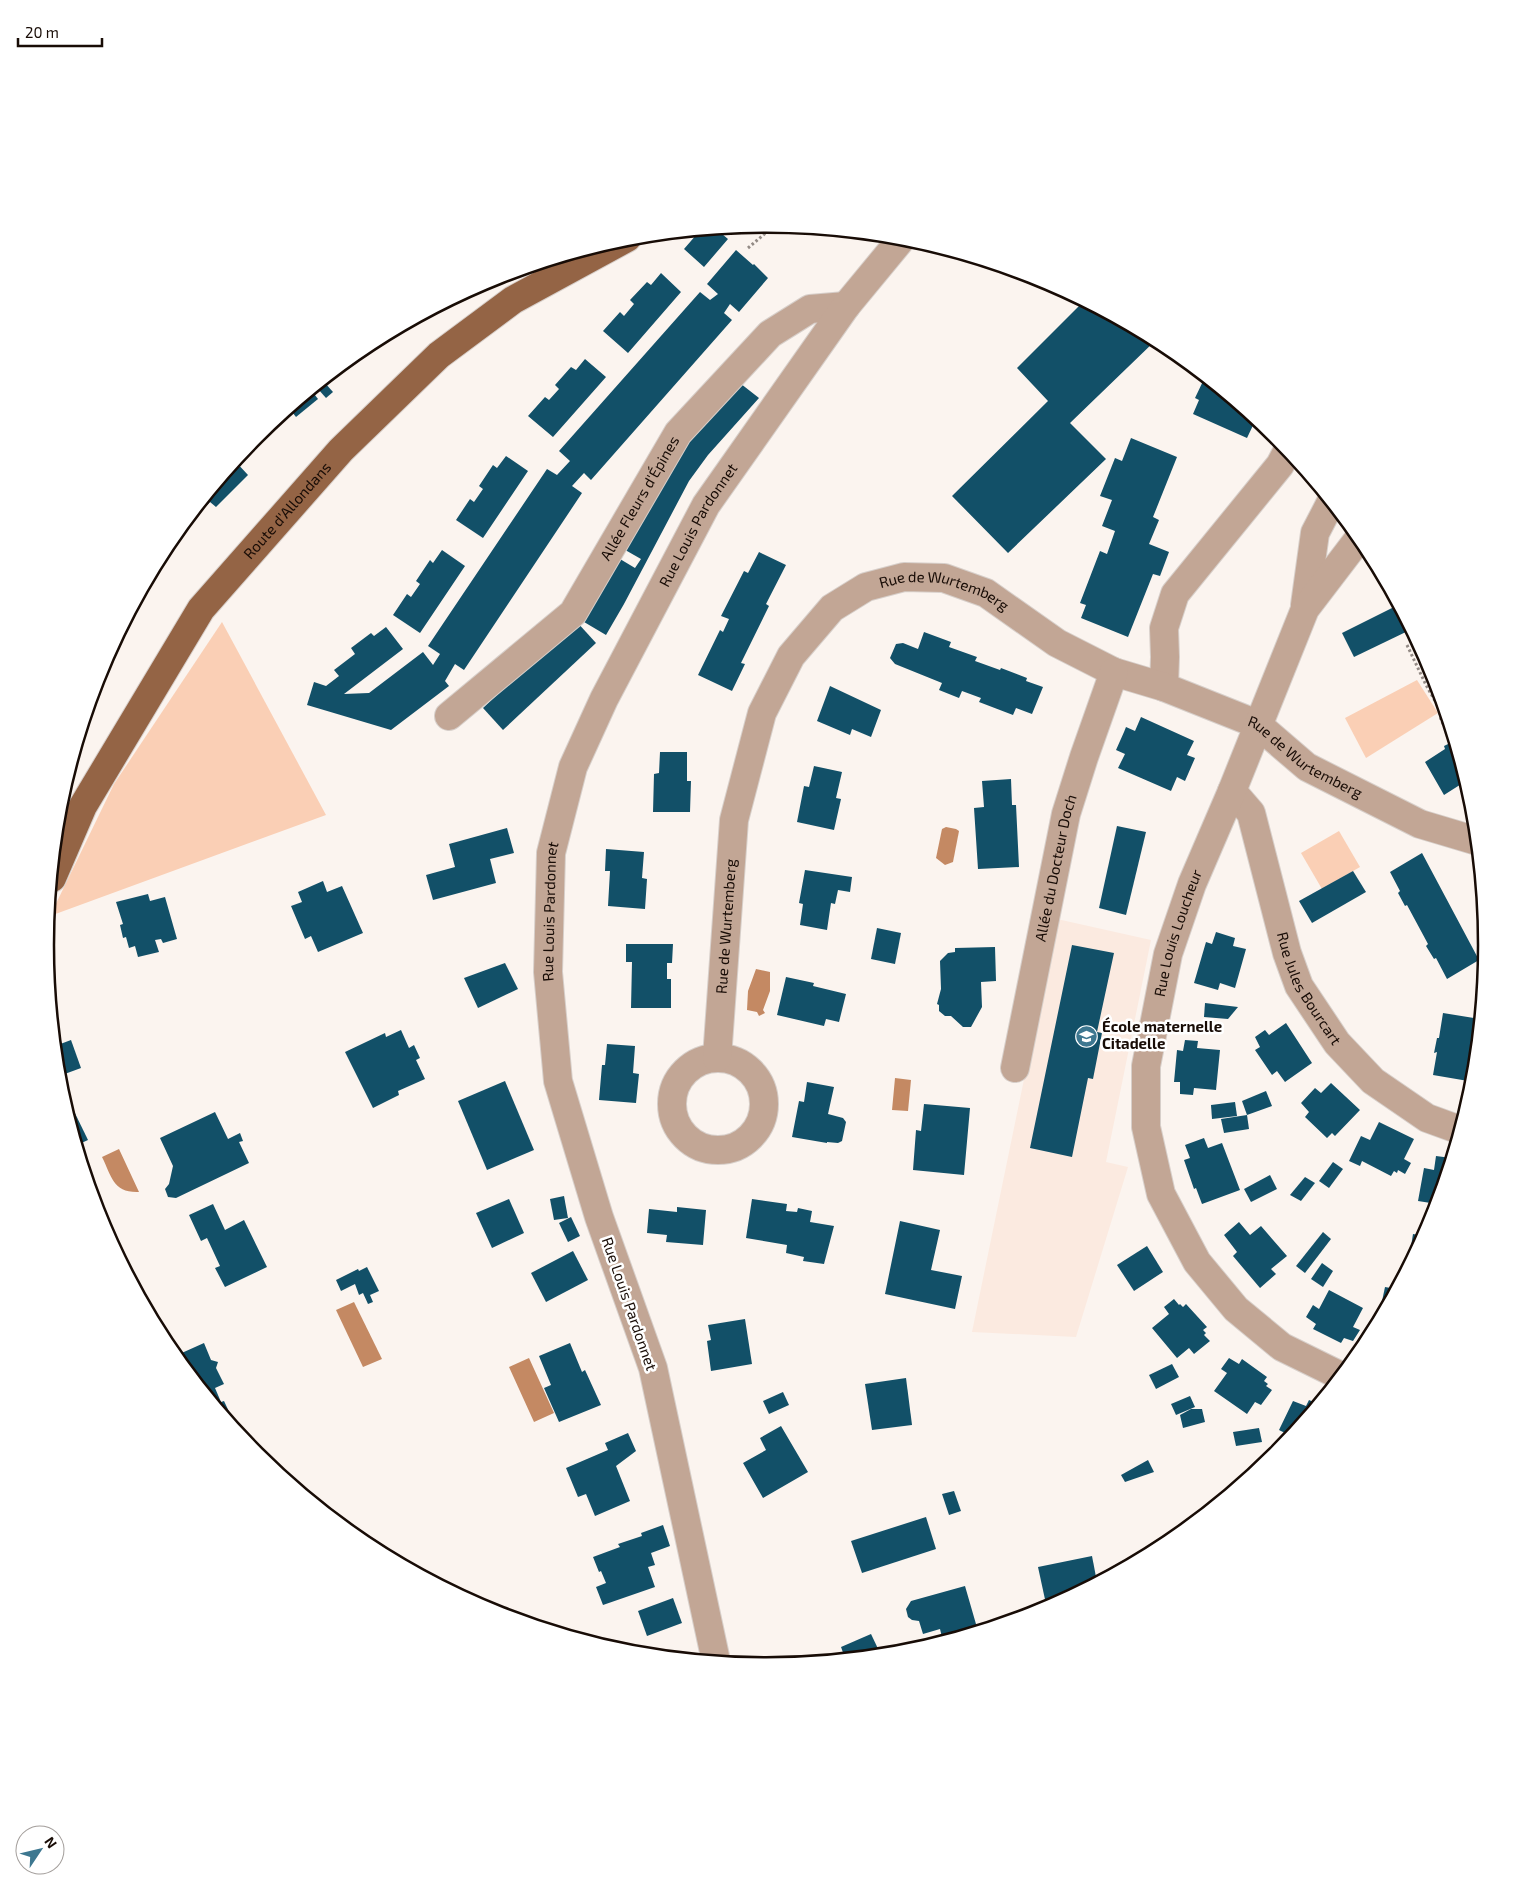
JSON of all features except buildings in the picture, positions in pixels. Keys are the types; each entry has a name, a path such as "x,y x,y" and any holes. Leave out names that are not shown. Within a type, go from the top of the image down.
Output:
{"main road":[{"name":"Route d'Allondans","path":"59,862 83,806 201,609 341,450 439,355 513,300 600,253"}],"street":[{"name":"Rue Louis Pardonnet","path":"715,1656 653,1368 599,1217 558,1081 548,972 551,853 573,767 604,699 706,505 846,306 897,245"},
{"name":"Allée Fleurs d'Épines","path":"449,716 572,613 678,433 770,334 810,309 846,306"},
{"path":"1164,687 1164,628 1175,594 1280,465 1284,457"},
{"path":"1304,609 1315,532 1328,507"},
{"name":"Rue Louis Loucheur","path":"1335,1373 1282,1347 1236,1309 1197,1262 1161,1194 1146,1127 1146,1066 1168,954 1192,884 1232,791 1304,609 1354,544"},
{"name":"Rue de Wurtemberg","path":"717,1058 734,820 762,713 791,656 832,608 866,587 904,577 944,578 986,593 1057,643 1114,672 1164,687 1257,724 1307,767 1420,824 1470,839"},
{"name":"Allée du Docteur Doch","path":"1015,1068 1066,814 1114,672"},
{"name":"Rue Jules Bourcart","path":"1232,791 1251,813 1287,953 1300,986 1337,1043 1373,1081 1427,1118 1454,1128"}],"path":[{"path":"748,248 765,233"},
{"path":"1407,645 1434,699"}],"shaded area":[{"path":"222,622 326,815 55,914 55,906 114,784"},
{"path":"1417,680 1438,713 1366,758 1345,718"},
{"path":"946,827 959,831 953,862 945,865 936,858 942,829"},
{"path":"1339,831 1360,867 1322,889 1301,853"},
{"path":"1057,919 1151,940 1106,1162 1128,1167 1076,1337 972,1332"},
{"path":"756,969 770,972 770,991 763,1010 765,1013 759,1016 757,1012 747,1010 748,991"},
{"path":"895,1078 911,1080 908,1111 892,1110"},
{"path":"119,1149 139,1192 130,1192 119,1187 108,1171 102,1157"},
{"path":"354,1302 382,1359 363,1367 336,1310"},
{"path":"529,1358 554,1413 534,1422 509,1367"}],"place":[{"name":"École maternelle Citadelle","path":"1086,1036"}]}
